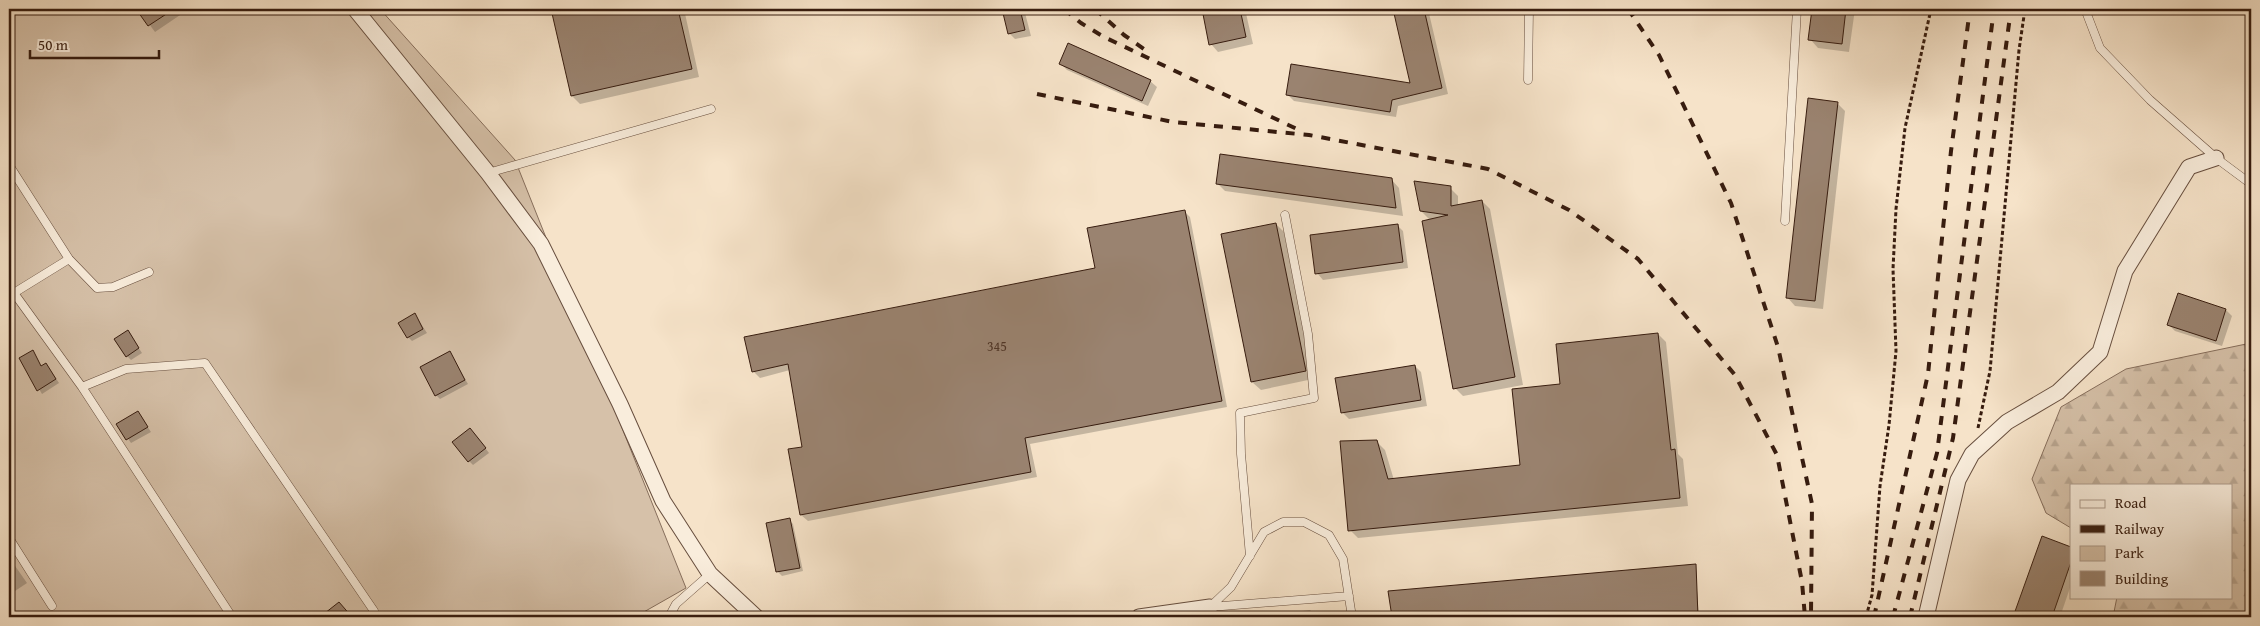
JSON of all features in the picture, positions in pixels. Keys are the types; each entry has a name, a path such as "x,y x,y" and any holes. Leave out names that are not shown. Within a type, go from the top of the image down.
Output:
{"street":[{"path":"355,9 488,173 541,244 620,404 663,501 710,574 756,617"},
{"path":"1926,617 1958,480 1972,454 2007,422 2058,392 2100,352 2125,271 2189,167 2216,158"},
{"path":"1139,617 1210,607"}],"lane":[{"path":"1528,80 1529,9"},
{"path":"1785,221 1797,9"},
{"path":"2084,9 2100,48 2150,100 2216,158 2251,184"},
{"path":"488,173 711,109"},
{"path":"9,165 69,259 97,288 113,288 149,272"},
{"path":"1250,556 1241,454 1240,413 1314,398 1308,334 1285,215"},
{"path":"69,259 11,295 82,387 232,617"},
{"path":"82,387 126,369 205,363 374,610"},
{"path":"1210,607 1231,587 1264,532 1283,522 1304,522 1329,535 1343,559 1352,617"},
{"path":"9,538 52,606"},
{"path":"669,617 676,604 710,574"},
{"path":"1210,607 1349,596"}],"path":[{"path":"1866,617 1872,595 1880,486 1889,425 1896,351 1893,269 1896,209 1905,128 1931,9"},
{"path":"1972,454 1990,371 2019,50 2025,9"}],"green space":[{"path":"9,9 380,9 515,160 686,588 635,617 9,617"},
{"path":"2251,343 2251,617 2113,617 2117,598 2232,598 2232,484 2070,484 2070,527 2046,513 2032,479 2061,407 2126,369"}],"building":[{"path":"136,9 174,9 148,26"},
{"path":"551,9 678,9 692,69 571,96"},
{"path":"1002,9 1020,9 1025,30 1008,34"},
{"path":"1202,9 1240,9 1246,37 1209,45"},
{"path":"1393,9 1424,9 1442,88 1392,100 1390,112 1286,95 1291,64 1410,83"},
{"path":"1812,9 1846,9 1842,44 1808,40"},
{"path":"1068,43 1151,80 1142,101 1059,64"},
{"path":"1808,98 1838,102 1815,301 1786,298"},
{"path":"1220,154 1392,178 1396,208 1216,184"},
{"path":"1414,181 1451,186 1451,206 1482,200 1515,377 1453,389 1422,221 1448,215 1420,211"},
{"path":"1185,210 1222,401 1025,438 1031,472 800,515 788,449 802,447 788,364 752,372 744,337 1095,268 1087,228"},
{"path":"1276,223 1306,371 1251,382 1221,234"},
{"path":"1398,224 1403,262 1315,274 1310,235"},
{"path":"2178,293 2226,309 2216,341 2167,325"},
{"path":"415,313 423,329 407,338 398,323"},
{"path":"128,330 139,348 126,357 114,339"},
{"path":"1658,333 1671,450 1675,449 1680,498 1348,531 1340,441 1377,440 1388,479 1520,465 1512,389 1560,384 1556,344"},
{"path":"33,350 41,366 46,363 56,379 37,391 19,358"},
{"path":"450,351 465,380 435,396 420,367"},
{"path":"1415,365 1421,400 1341,413 1335,378"},
{"path":"138,411 148,427 126,440 116,424"},
{"path":"470,428 486,448 468,462 452,442"},
{"path":"790,518 800,568 776,572 766,523"},
{"path":"2042,536 2070,547 2070,565 2052,617 2013,617"},
{"path":"1696,564 1698,617 1392,617 1388,591"},
{"path":"339,602 352,617 320,617"}],"railway":[{"path":"1064,9 1081,23 1104,37 1301,131"},
{"path":"1095,9 1124,35 1151,54"},
{"path":"1628,9 1659,55 1731,203 1778,347 1812,504 1811,614"},
{"path":"1874,617 1928,374 1951,151 1970,9"},
{"path":"1893,617 1937,453 1994,9"},
{"path":"1910,617 1953,438 2011,9"},
{"path":"1037,94 1173,122 1309,135 1488,169 1569,210 1638,259 1735,375 1777,455 1802,582 1805,617"}]}
